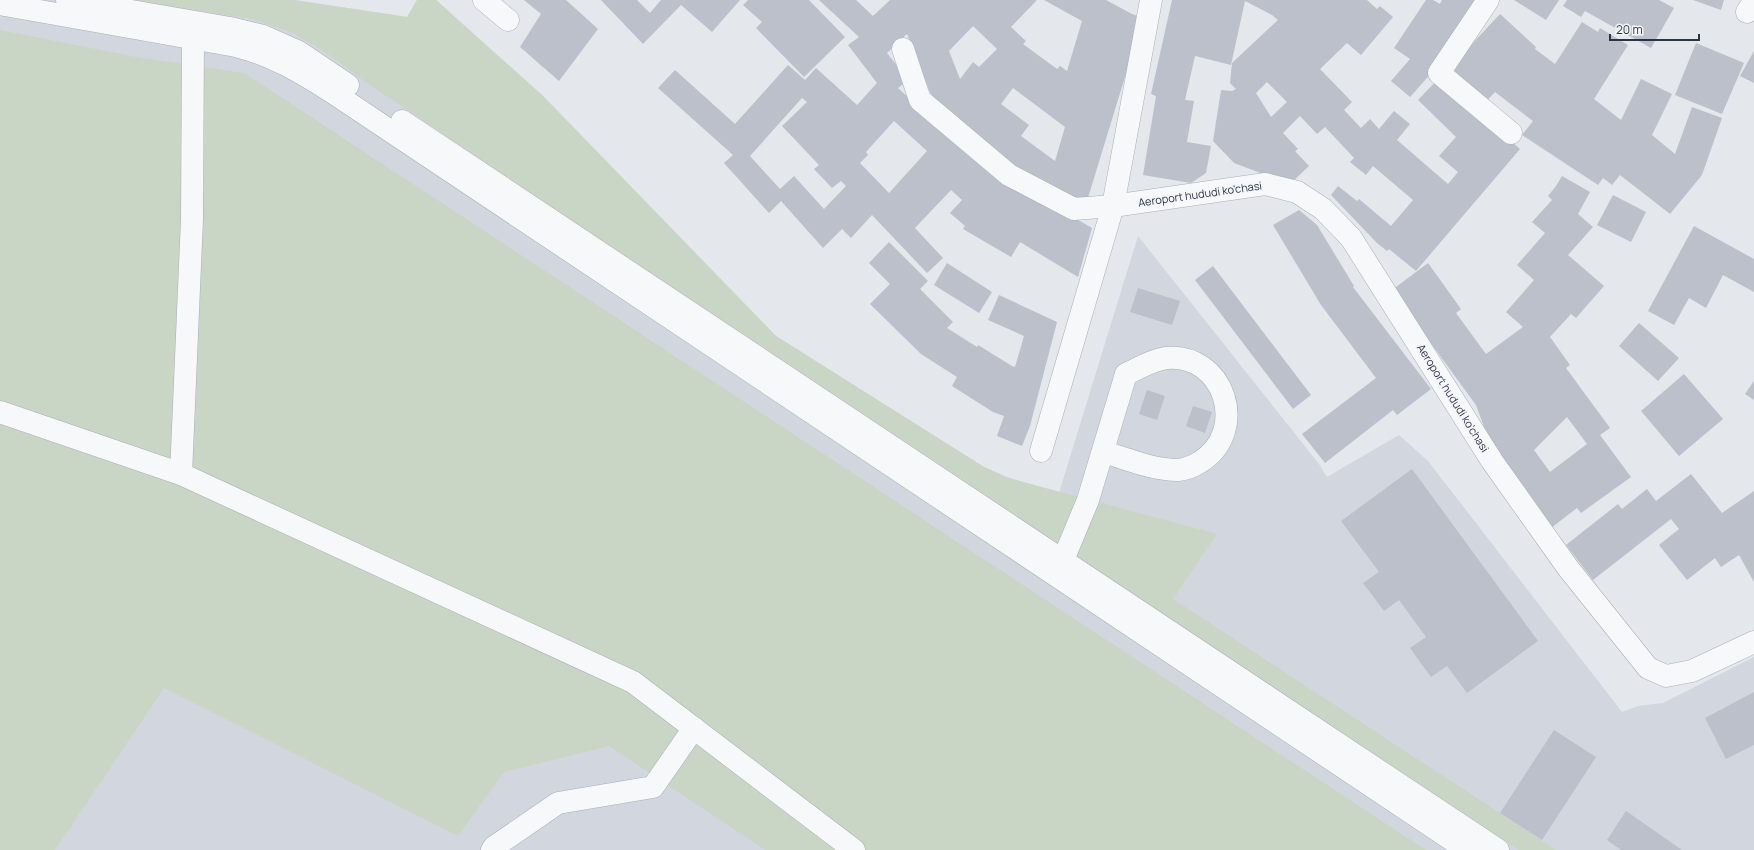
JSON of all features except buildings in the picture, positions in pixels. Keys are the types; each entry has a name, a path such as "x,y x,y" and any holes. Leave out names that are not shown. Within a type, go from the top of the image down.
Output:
{"street":[{"path":"67,0 247,32 275,40 299,52 1058,567 1466,850"},
{"path":"484,0 508,20"},
{"path":"1041,451 1113,206 1151,0"},
{"path":"1488,0 1439,73 1511,134"},
{"path":"0,4 236,46 258,52 280,61 306,75 1058,567 1498,850"},
{"path":"181,474 192,219 193,38"},
{"name":"Aeroport hududi ko'chasi","path":"903,49 920,100 1009,175 1074,209 1113,206 1265,184 1297,192 1323,209 1352,238 1492,461 1568,568 1648,668 1666,676 1692,671 1754,642"},
{"path":"1058,567 1088,500 1104,452 1126,374 1156,360 1167,358 1178,359 1193,363 1205,370 1215,380 1222,391 1227,413 1224,434 1218,445 1208,457 1194,465 1179,470 1156,468 1104,452"},
{"path":"0,412 181,474 633,682 854,850"},
{"path":"492,850 494,847 558,803 653,787 694,728"}],"shaded area":[{"path":"0,0 294,0 407,17 417,0 436,0 543,96 776,336 984,467 1009,478 1059,493 1138,236 1319,464 1327,477 1399,435 1428,461 1622,712 1638,706 1663,703 1754,657 1754,850 0,850"}],"green space":[{"path":"128,0 294,0 407,17 417,0 436,0 543,96 776,336 984,467 1009,478 1217,534 1173,599 1556,850 1518,850 1172,619 779,360 361,79 325,52 293,33 252,19"},
{"path":"0,30 136,57 244,73 1426,850 765,850 609,746 504,772 458,836 164,688 55,850 0,850"}]}
